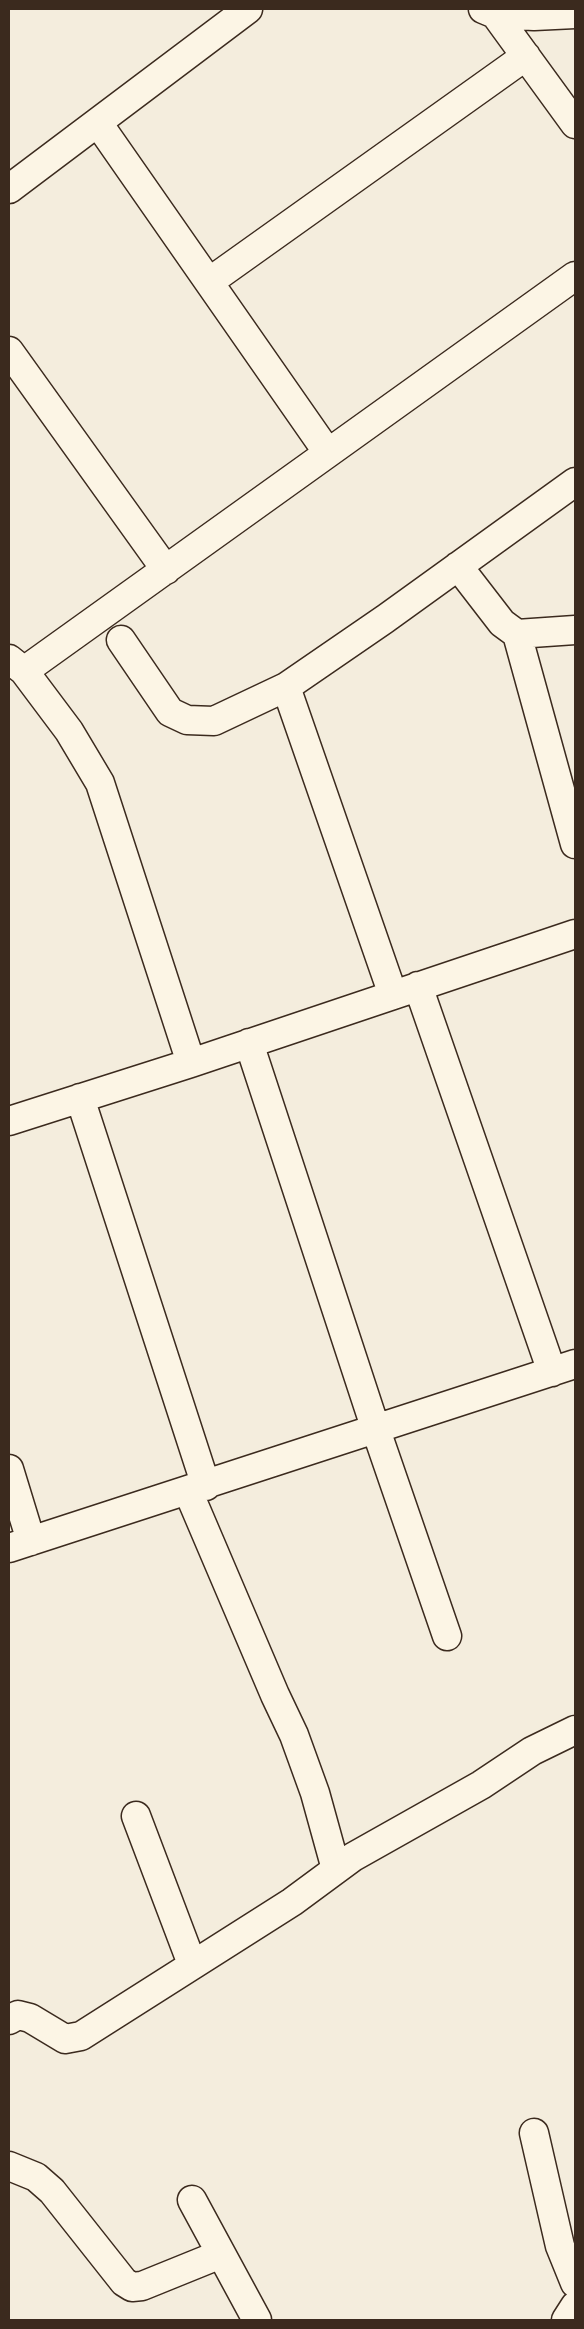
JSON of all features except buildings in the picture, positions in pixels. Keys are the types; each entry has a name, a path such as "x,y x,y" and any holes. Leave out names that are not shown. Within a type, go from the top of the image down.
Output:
{"street":[{"path":"9,189 248,9"},
{"path":"488,11 534,16 575,14"},
{"path":"488,11 526,56 575,124"},
{"path":"209,282 526,56"},
{"path":"98,123 328,453"},
{"path":"191,1063 100,783 70,731 16,665 166,570 575,276"},
{"path":"9,351 166,570"},
{"path":"121,640 170,712 187,720 214,721 286,687 575,482"},
{"path":"458,566 502,623 517,634 575,844"},
{"path":"517,634 575,630"},
{"path":"286,687 393,995"},
{"path":"9,1122 575,934"},
{"path":"9,1469 20,1545 564,1368 418,986"},
{"path":"249,1043 376,1430 447,1636"},
{"path":"80,1098 197,1488 294,1735 315,1793 336,1868"},
{"path":"9,2018 18,2015 30,2018 65,2039 81,2036 292,1902 353,1857 481,1785 532,1751 575,1730"},
{"path":"136,1816 192,1964"},
{"path":"534,2133 560,2246 575,2283"},
{"path":"9,2166 36,2177 52,2191 124,2282 132,2287 142,2286 221,2254"},
{"path":"192,2200 257,2320"}]}
